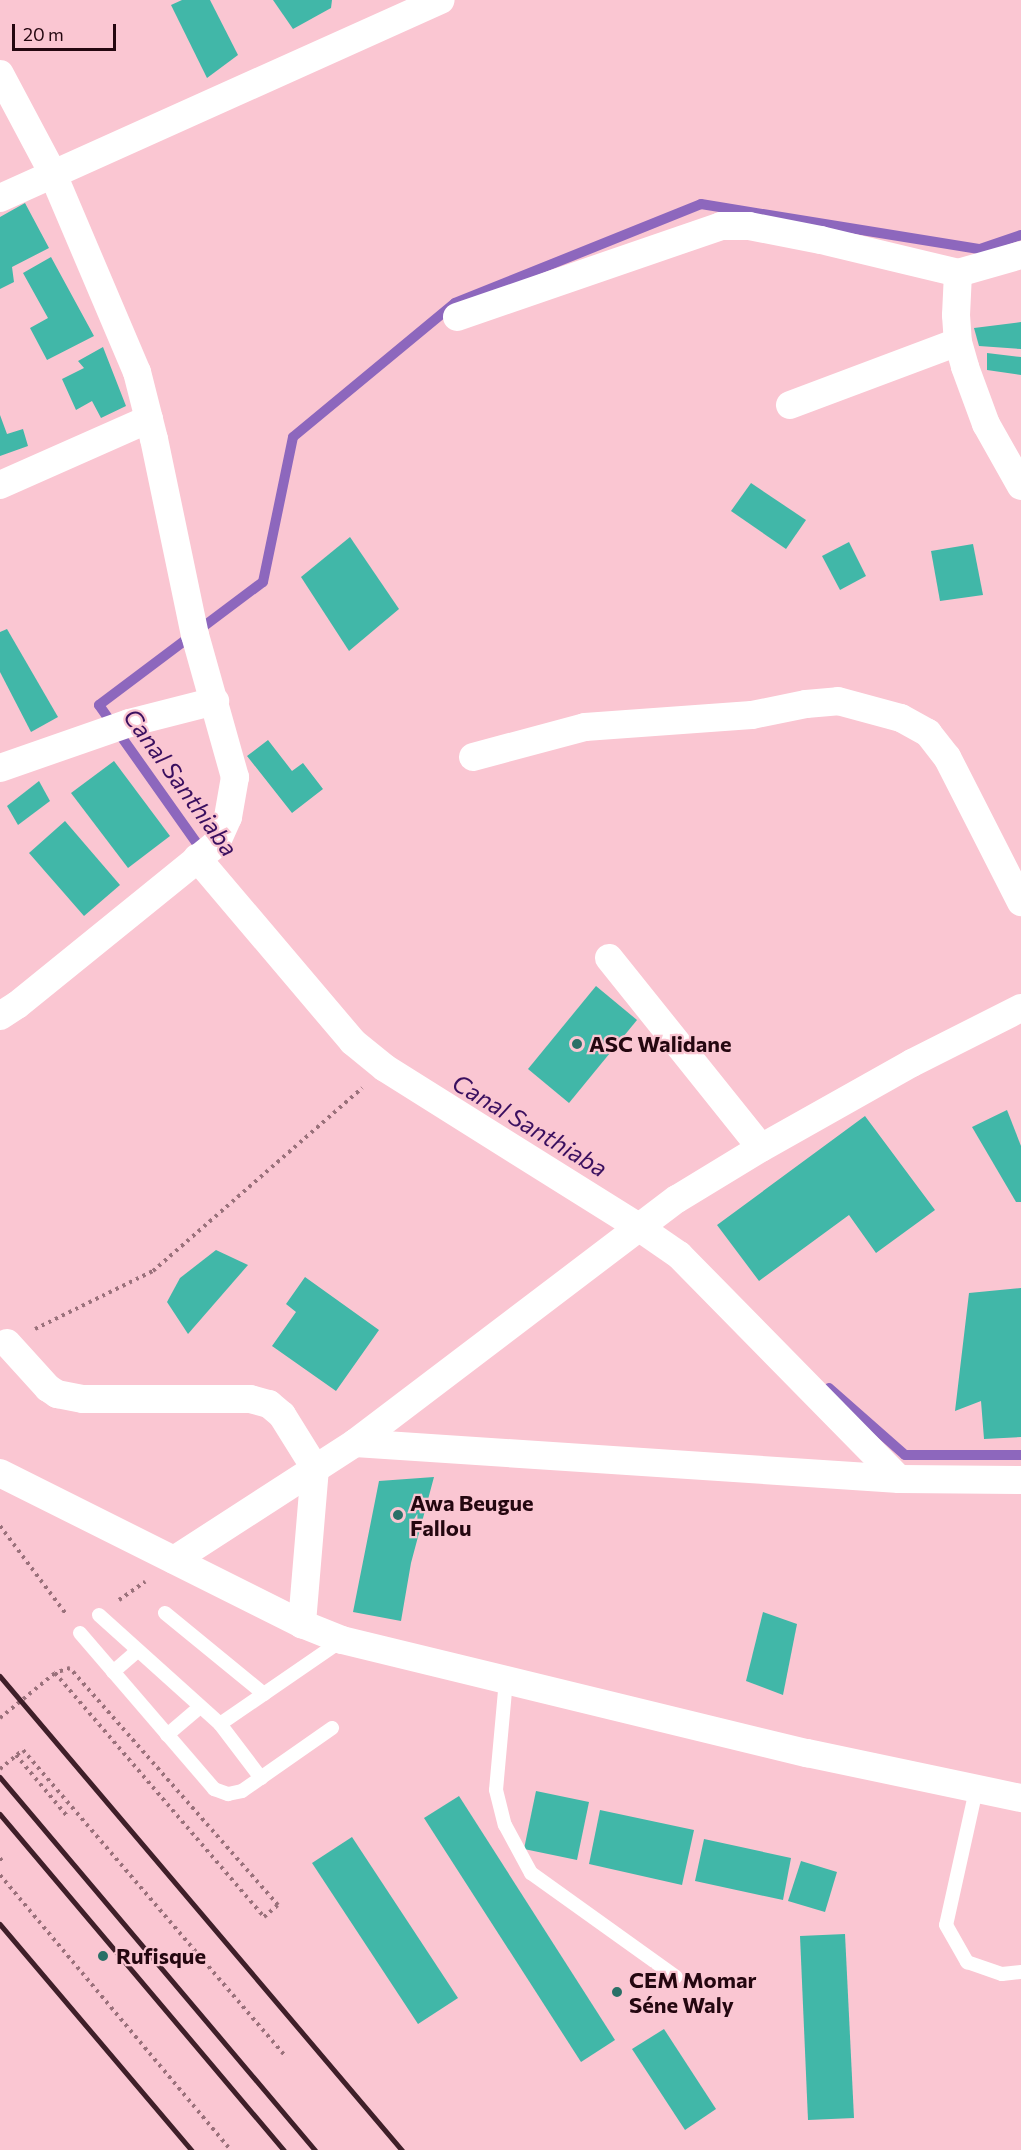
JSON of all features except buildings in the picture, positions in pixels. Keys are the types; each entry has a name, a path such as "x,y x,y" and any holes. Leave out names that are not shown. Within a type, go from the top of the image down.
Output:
{"street":[{"path":"0,198 400,8 441,0"},
{"path":"0,74 52,172 137,372 195,635 235,777 228,817 216,844 17,1005 0,1016"},
{"path":"457,317 721,226 749,226 821,240 958,273 1021,255"},
{"path":"958,273 956,315 958,342 986,424 1021,486"},
{"path":"790,405 958,342"},
{"path":"0,485 149,419"},
{"path":"0,768 129,723 214,701"},
{"path":"474,757 585,727 752,715 806,704 838,701 901,718 928,734 947,757 1021,902"},
{"path":"197,858 353,1042 385,1068 634,1224 679,1256 899,1479"},
{"path":"609,958 761,1148"},
{"path":"174,1560 355,1443 677,1199 761,1148 912,1063 1021,1008"},
{"path":"2,1345 57,1394 83,1399 250,1399 269,1404 282,1415 315,1468 302,1624"},
{"path":"355,1443 899,1479 1021,1480"},
{"path":"0,1473 302,1624 342,1640 807,1753 1021,1798"}],"lane":[{"path":"165,1613 264,1694"},
{"path":"99,1616 220,1724 261,1778"},
{"path":"80,1633 214,1789 228,1794 242,1791 332,1728"},
{"path":"220,1724 342,1640"},
{"path":"113,1672 138,1650"},
{"path":"506,1680 496,1790 505,1825 531,1873 676,1977"},
{"path":"167,1735 200,1707"},
{"path":"976,1790 946,1925 967,1962 1002,1974 1021,1972"}],"path":[{"path":"2,1345 153,1271 385,1068"},
{"path":"0,1526 80,1633"},
{"path":"0,1718 55,1673 70,1668 278,1905 264,1917 55,1673"},
{"path":"0,1769 23,1750 285,2056"},
{"path":"16,1755 67,1815"},
{"path":"0,1858 4,1864"},
{"path":"0,1875 231,2150"}],"waterway":[{"path":"203,852 99,705 263,582 293,437 455,303 701,204 980,249 1021,235"},
{"name":"Canal Santhiaba","path":"829,1388 905,1455 1021,1455"}],"railway":[{"path":"0,1676 402,2150"},
{"path":"0,1777 315,2150"},
{"path":"0,1814 284,2150"},
{"path":"0,1924 192,2150"}],"place":[{"name":"ASC Walidane","path":"577,1044"},
{"name":"Awa Beugue Fallou","path":"398,1515"},
{"name":"Rufisque","path":"103,1956"},
{"name":"CEM Momar Séne Waly","path":"617,1992"}]}
